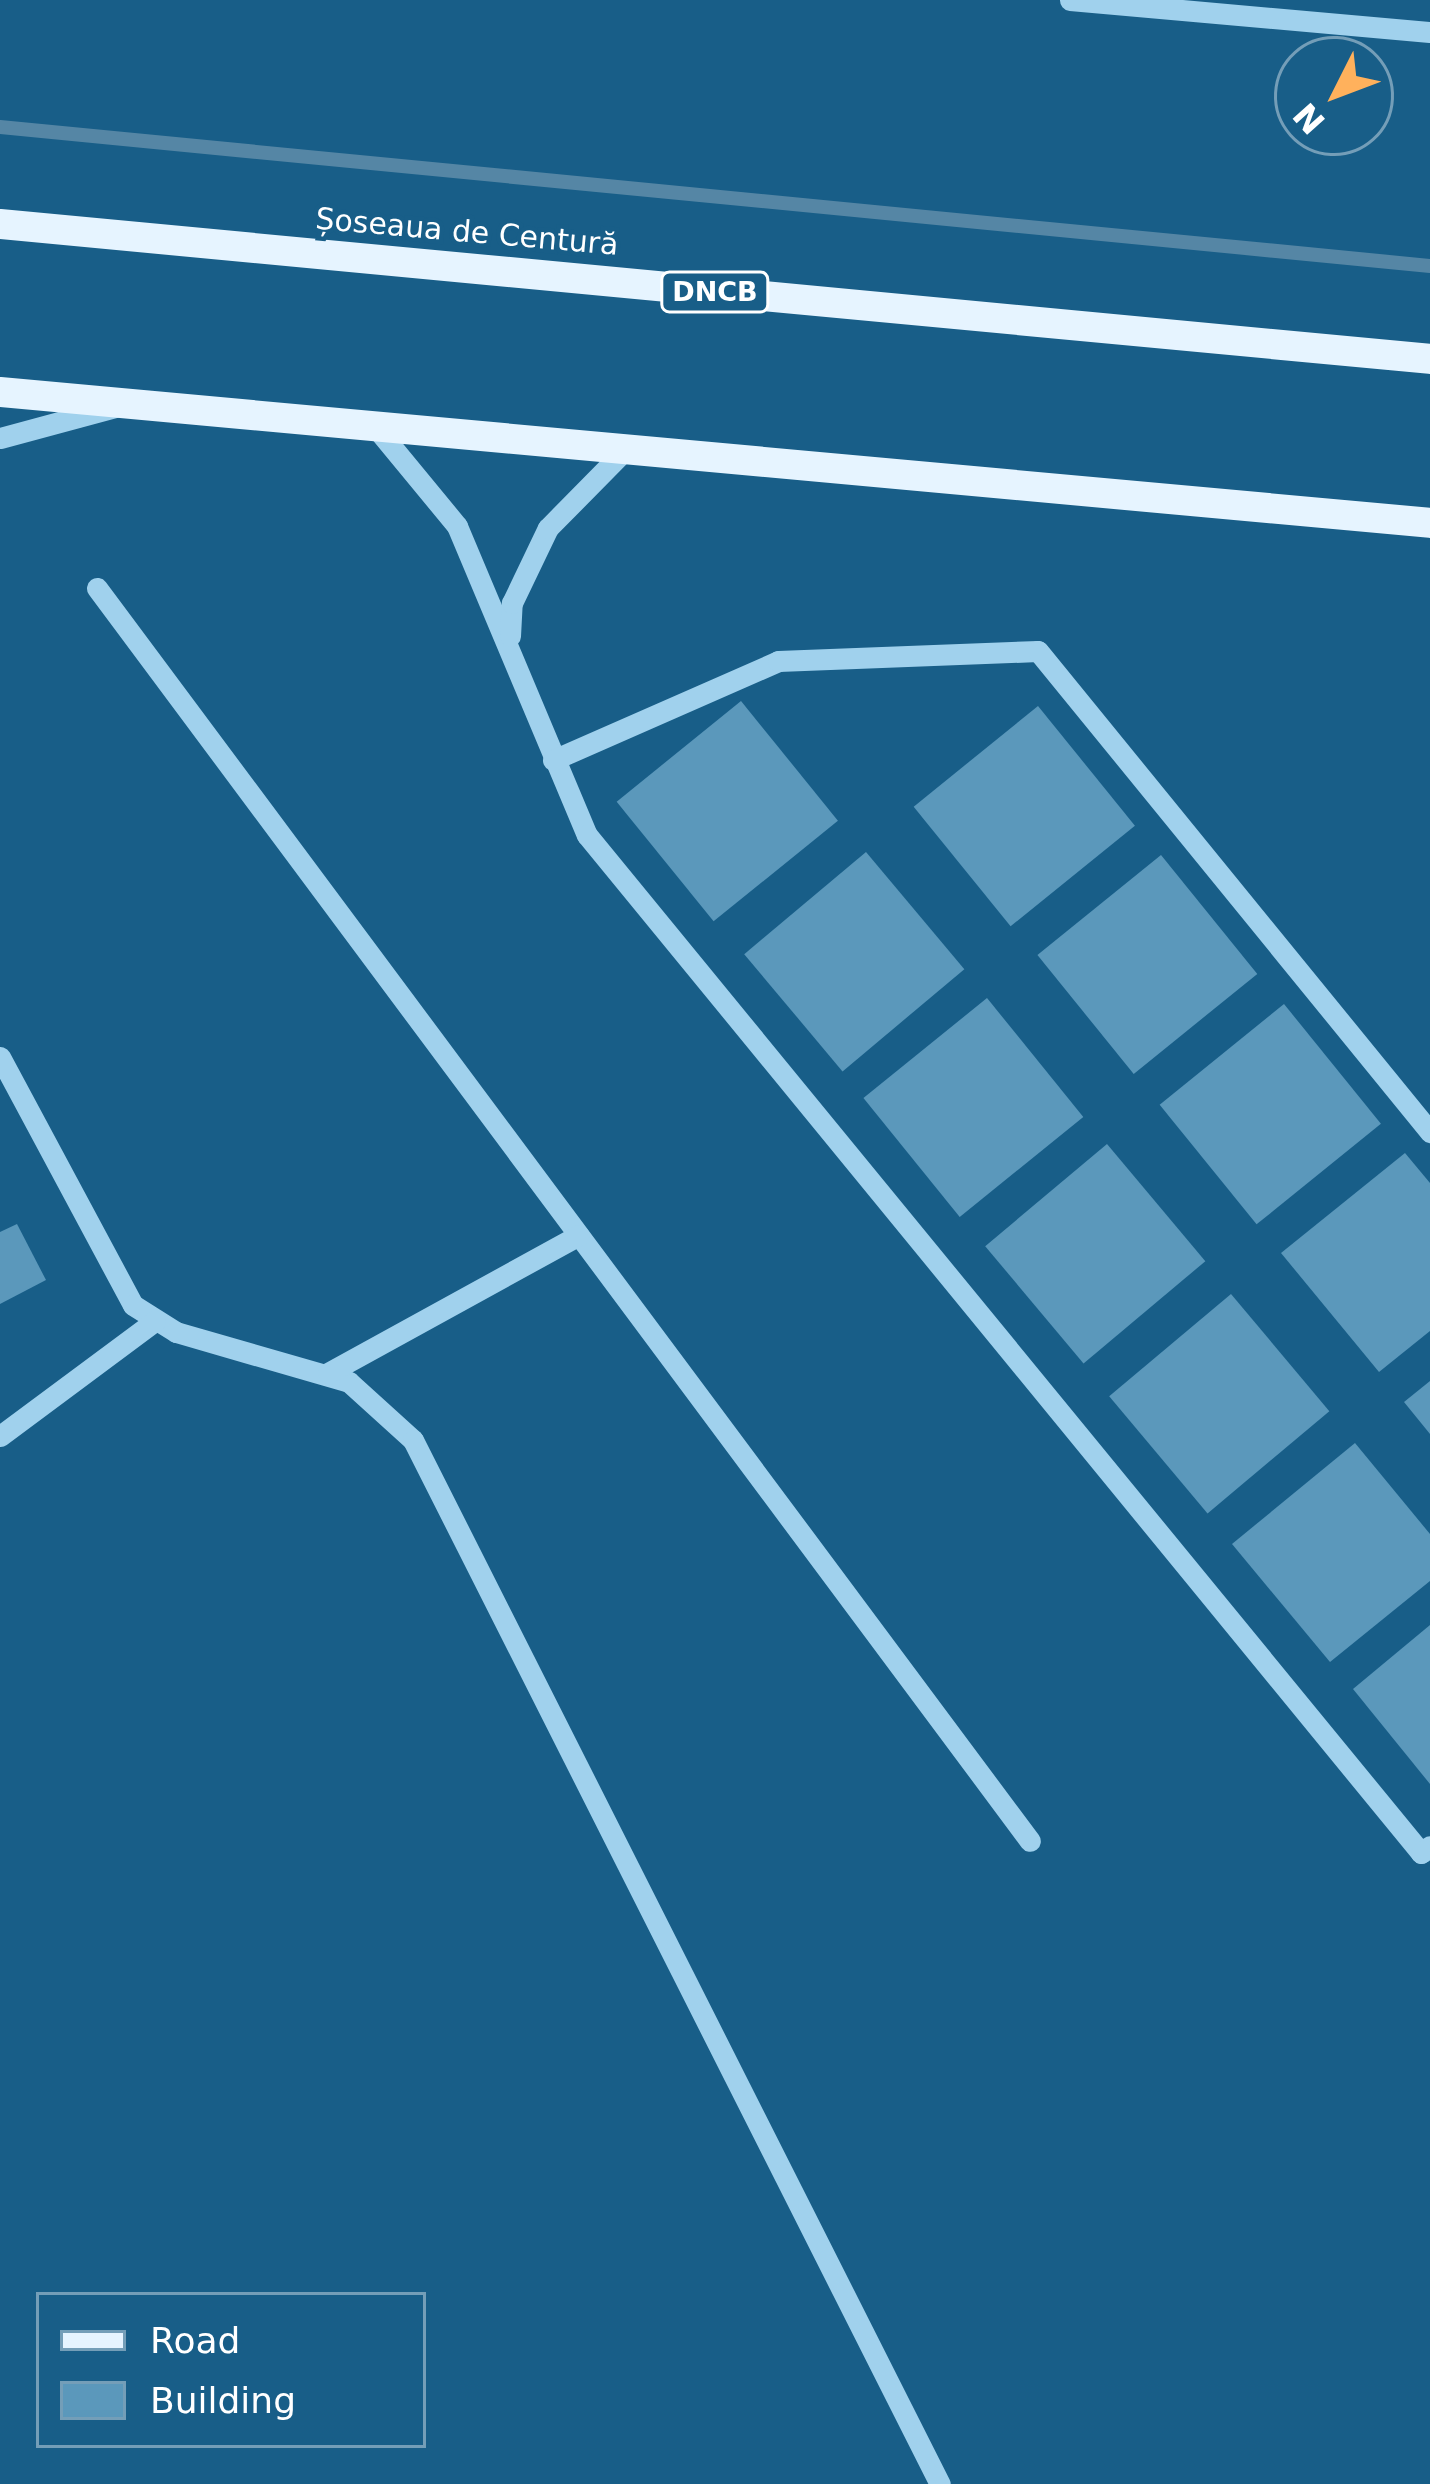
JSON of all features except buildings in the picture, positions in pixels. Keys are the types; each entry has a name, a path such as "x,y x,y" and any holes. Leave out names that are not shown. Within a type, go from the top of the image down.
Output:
{"main road":[{"name":"Șoseaua de Centură","path":"0,224 1430,359"},
{"path":"0,392 1430,523"}],"lane":[{"path":"1070,0 1430,32"},
{"path":"0,438 134,401"},
{"path":"372,424 440,498 509,643 586,835 1421,1853 1430,1846"},
{"path":"509,643 512,602 548,528 625,450"},
{"path":"97,588 1030,1841"},
{"path":"553,760 778,661 1038,651 1430,1132"},
{"path":"0,1057 116,1288 155,1321 328,1373 371,1397 413,1440 940,2484"},
{"path":"328,1373 579,1235"},
{"path":"0,1436 155,1321"}],"waterway":[{"path":"0,127 1430,266"}]}
